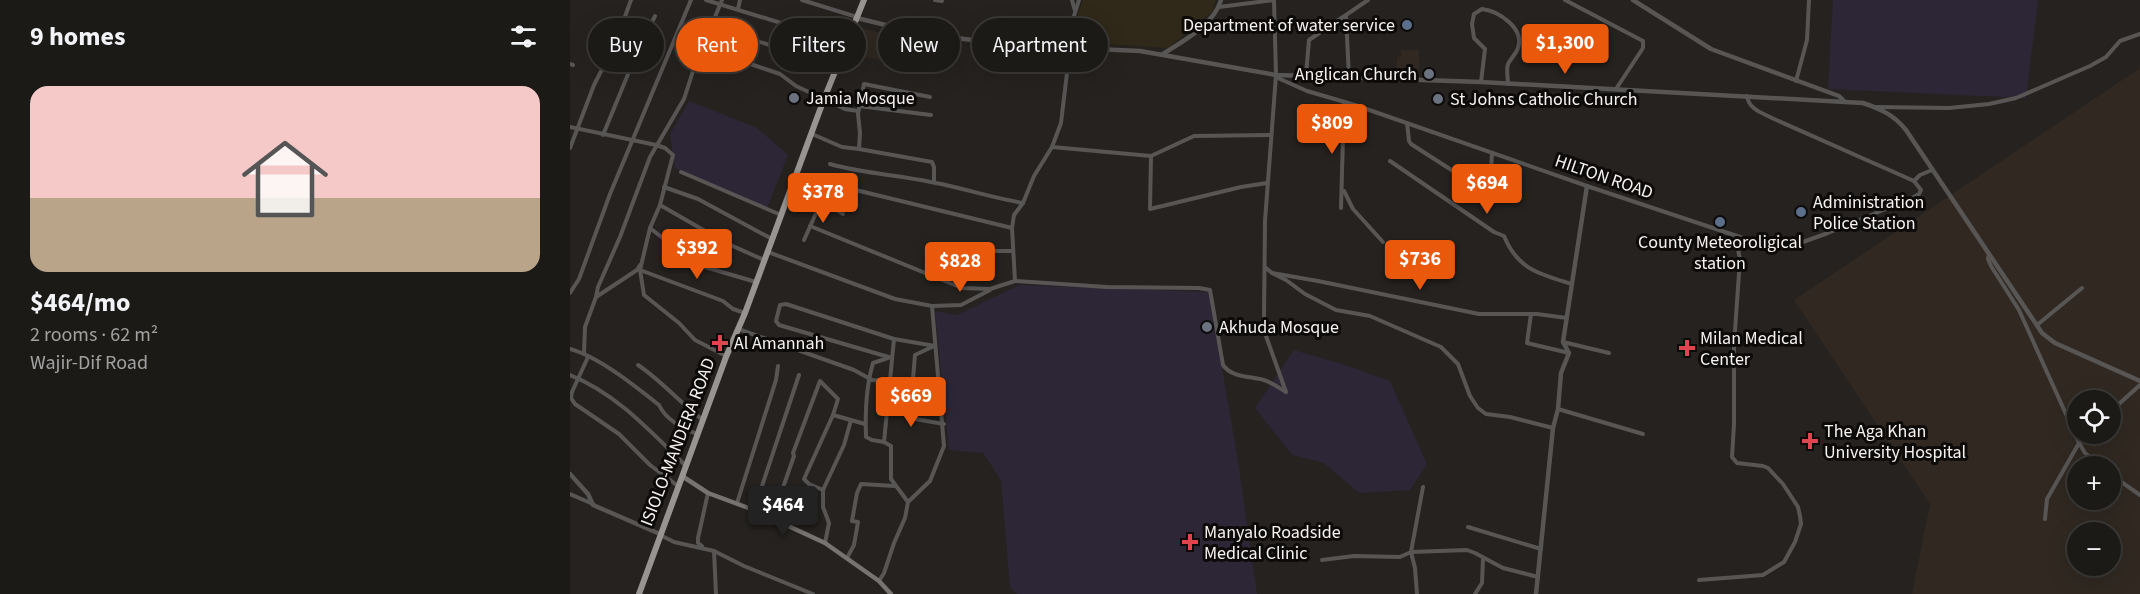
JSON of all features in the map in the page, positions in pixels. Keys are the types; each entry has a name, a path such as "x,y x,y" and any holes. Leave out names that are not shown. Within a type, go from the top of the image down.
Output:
{"highway":[{"name":"ISIOLO-MANDERA ROAD","path":"857,18 864,0"},
{"name":"ISIOLO-MANDERA ROAD","path":"639,594 726,357 746,313 835,72"}],"main road":[{"path":"682,476 708,493 754,510 825,543 879,580 891,594"}],"street":[{"path":"624,18 631,0"},
{"path":"570,293 579,279 610,194 691,0"},
{"path":"706,0 770,19"},
{"path":"738,9 740,0"},
{"path":"802,0 857,18"},
{"path":"935,0 942,1"},
{"path":"1072,0 1075,11"},
{"path":"1073,18 1079,0"},
{"path":"1163,54 1205,24 1219,7 1221,0"},
{"path":"768,252 895,299 932,306 961,305 990,289 1015,281 1210,290 1223,365 1236,375 1266,380 1286,392 1266,336 1264,318 1265,221 1276,75 1274,0 1219,7"},
{"path":"1306,75 1309,40 1368,0"},
{"path":"1565,0 1643,41 1643,48 1616,90"},
{"path":"1633,0 1711,49 1839,96 1845,102"},
{"path":"1796,81 1807,40 1809,0"},
{"path":"715,18 722,3"},
{"path":"1481,82 1485,49 1474,38 1472,29 1474,14 1482,9 1504,18 1519,38 1518,48 1508,64 1508,84"},
{"path":"1346,16 1349,76"},
{"path":"866,20 906,30 972,40"},
{"path":"1875,107 1949,108 1989,104 2016,98 2090,66 2106,57 2120,41 2140,34"},
{"path":"1108,50 1163,54 1276,75 1349,76 1747,96 1863,103 1875,107 1899,121 1914,140 2037,325 2055,343 2140,383 2121,401"},
{"path":"758,66 780,74 794,86 845,109 859,108 931,115"},
{"path":"570,148 599,72"},
{"path":"603,135 629,72"},
{"path":"584,353 585,327 598,287 656,145 684,99 694,72"},
{"path":"1015,281 1012,251 1014,215 1023,203 1034,176 1052,147 1061,123 1067,72"},
{"name":"HILTON ROAD","path":"1276,75 1307,91 1773,248 1789,247 1828,233 1912,198 1921,190 1914,181"},
{"path":"859,149 859,108 864,84 930,97"},
{"path":"1747,96 1749,105 1767,115 1914,181 1920,175 1932,170"},
{"path":"1341,208 1344,102"},
{"path":"1407,123 1410,143 1457,174 1488,190 1492,153"},
{"path":"570,128 656,145 665,148 673,155 660,205 650,228 640,270 644,295 679,323 695,340 726,357"},
{"path":"812,134 842,147 932,162 934,182"},
{"path":"1052,147 1151,156 1194,136 1270,135"},
{"path":"1151,156 1150,208 1267,183"},
{"path":"1390,161 1494,232 1504,236 1509,248 1532,271 1572,284"},
{"path":"830,164 934,182 1023,203"},
{"path":"681,172 782,215"},
{"path":"827,183 1012,228"},
{"path":"1342,184 1344,194 1353,209 1383,242"},
{"path":"1536,594 1553,428 1558,409 1561,374 1569,353 1563,342 1587,186"},
{"path":"664,187 698,199 772,239"},
{"path":"793,188 822,200 843,214"},
{"path":"804,240 822,200"},
{"path":"660,205 726,243 765,260"},
{"path":"810,226 962,288 990,289"},
{"path":"650,228 669,243 675,251 705,267 757,282"},
{"path":"1699,580 1763,575 1777,568 1784,562 1796,543 1801,524 1798,507 1783,484 1768,468 1737,463 1732,457 1734,345 1740,259 1735,235"},
{"path":"976,251 1012,251"},
{"path":"1989,254 1988,259 1991,266 2019,310 2067,416"},
{"path":"596,297 637,270 642,261"},
{"path":"1266,268 1305,294 1336,310 1370,316 1441,347 1458,364 1470,396 1478,408 1486,414 1510,417 1553,428"},
{"path":"640,270 723,301 733,309 746,313"},
{"path":"1272,273 1318,280 1479,314 1531,314 1568,318"},
{"path":"2037,325 2082,288"},
{"path":"892,358 780,325 776,321 780,305 784,303 894,339 934,346"},
{"path":"879,580 884,573 905,518 908,502 927,485 935,472 944,446 944,424 934,346 935,327 932,306"},
{"path":"1531,314 1525,341 1569,353"},
{"path":"738,329 870,377 872,380 890,381"},
{"path":"884,442 894,339"},
{"path":"1563,342 1609,353"},
{"path":"934,346 915,355 911,413 915,418 944,424"},
{"path":"570,349 584,353 637,388 659,405 662,411 676,423 698,434"},
{"path":"588,357 572,392 571,398 575,404 619,434 650,465 678,486"},
{"path":"892,358 875,361 870,377 865,424 866,437 891,446 891,479 908,502"},
{"path":"638,365 703,421"},
{"path":"737,503 776,380 778,366"},
{"path":"570,375 579,378 621,406 686,466"},
{"path":"754,510 799,375"},
{"path":"772,519 794,456 793,453 820,381 838,399 804,479 809,484 823,490"},
{"path":"889,400 911,402"},
{"path":"1558,409 1643,434"},
{"path":"833,415 865,424"},
{"path":"825,543 829,523 823,507 823,490 843,445 851,420"},
{"path":"2045,519 2047,499 2078,444"},
{"path":"2080,444 2089,456"},
{"path":"570,474 588,494 593,504"},
{"path":"2121,482 2140,495"},
{"path":"847,558 854,545 858,522 852,520 861,484 896,486"},
{"path":"1417,594 1411,552 1423,488"},
{"path":"703,547 698,543 698,538 708,493"},
{"path":"570,494 675,542 714,551 744,566 813,594"},
{"path":"1468,527 1541,549"},
{"path":"1322,560 1354,556 1400,557 1411,552 1467,550 1503,568 1538,577"},
{"path":"714,551 716,594"},
{"path":"1475,594 1482,583 1483,558"}],"shaded area":[{"path":"1083,0 1216,0 1212,12 1168,48 1108,44 1108,18 1077,18"},
{"path":"1833,0 2038,0 2026,98 1828,89"},
{"path":"866,29 878,32 878,60 866,57"},
{"path":"1401,50 1419,50 1419,77 1396,76 1397,57 1401,56"},
{"path":"2140,68 2140,594 1912,594 1930,504 1794,300"},
{"path":"689,101 757,128 788,155 767,208 675,168 670,134"},
{"path":"1019,285 1209,292 1238,461 1257,594 1017,594 1010,587 1001,480 983,453 949,450 935,311 957,315"},
{"path":"1294,350 1390,381 1427,464 1410,490 1359,493 1324,463 1292,455 1255,408"}],"place":[{"name":"Department of water service","path":"1407,25"},
{"name":"Anglican Church","path":"1429,74"},
{"name":"Jamia Mosque","path":"794,98"},
{"name":"St Johns Catholic Church","path":"1438,99"},
{"name":"Administration Police Station","path":"1801,212"},
{"name":"County Meteoroligical station","path":"1720,222"},
{"name":"Akhuda Mosque","path":"1207,327"},
{"name":"Al Amannah","path":"720,343"},
{"name":"Milan Medical Center","path":"1687,348"},
{"name":"The Aga Khan University Hospital","path":"1810,441"},
{"name":"Manyalo Roadside Medical Clinic","path":"1190,542"}]}
